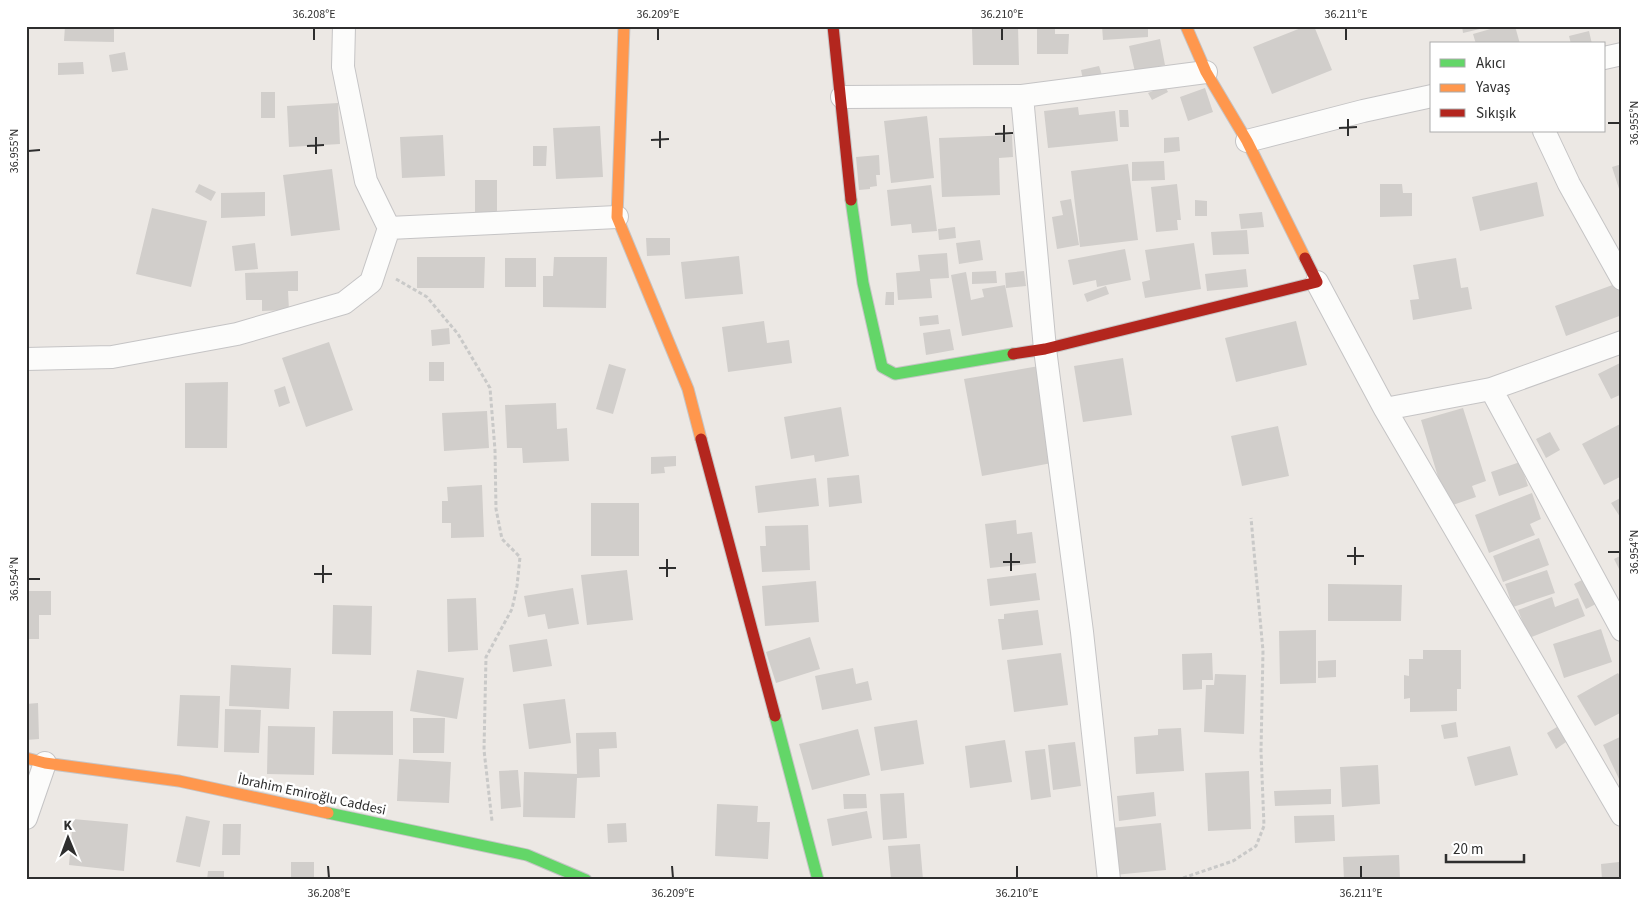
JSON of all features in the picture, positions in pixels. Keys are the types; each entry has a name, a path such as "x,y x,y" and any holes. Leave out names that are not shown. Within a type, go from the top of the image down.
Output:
{"street":[{"path":"26,359 112,357 237,334 344,303 371,282 390,228 366,181 343,67 344,26"},
{"path":"624,26 617,217 688,389 818,880"},
{"path":"833,26 842,97 850,199 874,337 882,367 895,374 1045,349 1317,282"},
{"path":"1186,26 1206,72 1247,141 1317,282 1385,409 1622,815"},
{"path":"1606,58 1622,54"},
{"path":"842,97 1022,96 1206,72"},
{"path":"1022,96 1045,349 1082,632 1109,880"},
{"path":"1247,141 1363,110 1430,96"},
{"path":"1544,132 1569,184 1622,279"},
{"path":"390,228 617,217"},
{"path":"1385,409 1491,389 1622,342"},
{"path":"1491,389 1622,630"},
{"path":"26,818 36,760"},
{"name":"İbrahim Emiroğlu Caddesi","path":"36,760 179,781 527,855 586,880"}],"path":[{"path":"376,268 427,297 458,334 490,388 495,450 496,509 502,539 520,557 512,610 486,657 484,750 494,849"},
{"path":"1177,880 1233,861 1256,846 1264,826 1261,751 1263,651 1251,518"}],"building":[{"path":"65,26 114,26 114,42 64,41"},
{"path":"990,26 1018,26 1019,65 973,65 972,29 990,28"},
{"path":"1037,26 1055,26 1055,34 1069,34 1068,54 1037,54"},
{"path":"1102,26 1148,26 1148,37 1103,40"},
{"path":"1306,26 1314,26 1332,70 1272,94 1253,47"},
{"path":"1462,26 1488,26 1488,27 1463,33"},
{"path":"1501,26 1515,26 1519,42 1475,42 1473,34"},
{"path":"1589,31 1592,42 1570,42 1569,36"},
{"path":"1160,39 1165,65 1135,72 1129,46"},
{"path":"125,52 128,70 112,72 109,55"},
{"path":"83,62 84,74 58,75 58,63"},
{"path":"1099,66 1102,75 1083,80 1081,70"},
{"path":"1165,86 1168,92 1152,100 1148,93"},
{"path":"1205,88 1213,112 1188,121 1180,97"},
{"path":"261,92 275,92 275,118 261,118"},
{"path":"338,103 340,144 289,147 287,106"},
{"path":"1078,107 1079,115 1115,111 1118,141 1048,148 1044,111"},
{"path":"1119,110 1128,110 1129,127 1120,127"},
{"path":"927,116 934,178 891,183 884,121"},
{"path":"600,126 603,177 556,179 553,128"},
{"path":"443,135 445,176 402,178 400,137"},
{"path":"1012,135 1013,157 999,158 1000,195 942,197 939,138"},
{"path":"1179,137 1180,151 1164,153 1164,138"},
{"path":"533,146 547,146 546,166 533,166"},
{"path":"879,155 880,175 876,175 877,186 859,190 856,157"},
{"path":"1164,161 1165,180 1132,181 1132,162"},
{"path":"1128,164 1138,240 1080,247 1071,171"},
{"path":"1622,164 1622,195 1621,195 1612,167"},
{"path":"332,169 340,230 291,236 283,175"},
{"path":"475,180 497,180 497,218 475,218"},
{"path":"1537,182 1544,216 1480,231 1472,197"},
{"path":"199,184 216,192 211,201 195,192"},
{"path":"1177,184 1181,220 1177,220 1178,230 1156,232 1151,187"},
{"path":"1380,184 1402,184 1403,193 1412,193 1412,216 1380,217"},
{"path":"931,185 937,231 912,233 911,224 891,226 887,190"},
{"path":"265,192 265,216 221,218 221,193"},
{"path":"1071,199 1079,245 1057,249 1052,217 1063,215 1060,201"},
{"path":"1195,200 1207,201 1207,216 1195,216"},
{"path":"152,208 207,221 191,287 136,274"},
{"path":"1262,212 1264,227 1241,229 1239,214"},
{"path":"955,227 956,238 939,240 938,229"},
{"path":"1247,230 1249,254 1213,255 1211,232"},
{"path":"646,238 670,238 670,255 647,256"},
{"path":"980,240 983,260 959,264 956,243"},
{"path":"255,243 258,269 235,271 232,246"},
{"path":"1194,243 1201,289 1145,298 1142,282 1150,280 1145,250"},
{"path":"1125,249 1131,280 1097,287 1096,280 1073,285 1068,260"},
{"path":"947,253 949,278 930,279 932,298 898,300 896,273 920,271 918,255"},
{"path":"739,256 743,294 685,299 681,262"},
{"path":"417,257 485,257 484,288 417,288"},
{"path":"554,257 607,257 606,308 543,307 543,276 553,276"},
{"path":"505,258 536,258 536,287 505,287"},
{"path":"1456,258 1461,288 1468,287 1472,309 1413,320 1410,300 1419,299 1413,265"},
{"path":"1246,269 1248,287 1207,291 1205,274"},
{"path":"298,271 298,291 288,291 289,310 262,311 262,300 246,300 245,273"},
{"path":"996,271 997,283 972,284 972,272"},
{"path":"1024,271 1026,286 1006,288 1005,273"},
{"path":"966,272 971,300 984,297 982,289 1005,285 1013,327 962,336 951,275"},
{"path":"1618,283 1622,295 1622,315 1566,336 1555,306"},
{"path":"1106,286 1109,294 1087,302 1084,294"},
{"path":"886,292 894,292 894,305 885,305"},
{"path":"938,315 939,324 920,326 919,317"},
{"path":"764,321 767,343 789,340 792,363 728,372 722,327"},
{"path":"1296,321 1307,365 1236,382 1225,338"},
{"path":"449,328 450,344 432,346 431,330"},
{"path":"950,329 954,350 926,355 923,333"},
{"path":"329,342 353,410 306,427 282,358"},
{"path":"1123,358 1132,415 1083,422 1074,366"},
{"path":"429,362 444,362 444,381 429,381"},
{"path":"1622,362 1622,394 1611,399 1598,374"},
{"path":"609,364 626,369 613,414 596,409"},
{"path":"1039,366 1057,462 982,476 964,379"},
{"path":"228,382 227,448 185,448 185,383"},
{"path":"285,386 290,403 279,407 274,390"},
{"path":"556,403 557,429 567,428 569,461 523,463 522,448 507,448 505,405"},
{"path":"841,407 849,456 815,462 814,455 791,459 784,417"},
{"path":"1463,408 1486,481 1472,486 1476,497 1447,507 1421,420"},
{"path":"487,411 489,448 444,451 442,413"},
{"path":"1622,423 1622,476 1604,485 1582,444"},
{"path":"1278,426 1289,476 1242,486 1231,436"},
{"path":"1550,432 1560,450 1546,458 1536,439"},
{"path":"676,456 676,466 664,467 665,473 651,474 651,457"},
{"path":"1520,462 1528,486 1499,496 1491,472"},
{"path":"859,475 862,503 829,507 827,478"},
{"path":"816,478 819,506 758,513 755,486"},
{"path":"482,485 484,537 451,538 451,523 442,523 442,501 448,501 447,487"},
{"path":"1532,493 1541,519 1530,524 1535,535 1489,553 1475,515"},
{"path":"1622,497 1622,520 1611,503"},
{"path":"591,503 639,503 639,556 591,556"},
{"path":"1016,520 1017,534 1032,532 1036,563 990,568 985,524"},
{"path":"808,525 810,570 762,572 760,546 766,546 765,526"},
{"path":"1539,538 1549,565 1503,582 1493,556"},
{"path":"1622,555 1622,575 1614,559"},
{"path":"627,570 633,620 587,625 581,575"},
{"path":"1547,570 1555,593 1513,607 1505,584"},
{"path":"1036,573 1040,600 990,606 987,579"},
{"path":"1588,577 1600,602 1586,609 1574,584"},
{"path":"816,581 819,622 765,626 762,586"},
{"path":"1328,584 1402,585 1401,621 1328,621"},
{"path":"573,588 579,624 548,629 545,614 528,617 524,596"},
{"path":"26,591 51,591 51,615 39,615 39,639 26,639"},
{"path":"1552,597 1555,607 1578,598 1585,616 1529,638 1518,610"},
{"path":"476,598 478,650 448,652 447,599"},
{"path":"333,605 372,606 371,655 332,654"},
{"path":"1038,610 1043,645 1002,650 998,619 1004,619 1004,614"},
{"path":"1601,629 1612,662 1564,678 1553,644"},
{"path":"1316,630 1316,683 1280,684 1279,631"},
{"path":"810,637 820,669 776,683 766,652"},
{"path":"547,639 552,666 513,672 509,645"},
{"path":"1423,650 1461,650 1461,689 1457,689 1457,711 1410,712 1410,698 1404,699 1404,675 1409,676 1409,659 1423,659"},
{"path":"1061,653 1068,705 1014,712 1007,660"},
{"path":"1212,653 1213,680 1202,680 1202,689 1183,690 1182,654"},
{"path":"1336,660 1336,677 1318,678 1318,661"},
{"path":"231,665 291,668 289,709 229,706"},
{"path":"853,668 856,684 868,681 872,700 822,710 815,676"},
{"path":"417,670 464,678 457,719 410,711"},
{"path":"1618,673 1622,680 1622,712 1595,726 1577,696"},
{"path":"1215,674 1246,675 1244,734 1204,732 1206,685 1214,685"},
{"path":"180,695 220,696 218,748 177,746"},
{"path":"565,699 571,743 529,749 523,704"},
{"path":"38,703 39,739 26,740 26,704"},
{"path":"225,709 261,710 259,753 224,752"},
{"path":"333,711 393,711 393,755 332,754"},
{"path":"413,718 445,718 444,753 413,753"},
{"path":"917,720 924,764 881,771 874,727"},
{"path":"1456,722 1458,737 1444,739 1441,725"},
{"path":"268,726 315,727 314,775 267,774"},
{"path":"1557,727 1566,742 1556,749 1547,733"},
{"path":"1181,728 1184,771 1136,774 1134,737 1158,735 1158,729"},
{"path":"858,729 870,775 812,790 799,744"},
{"path":"616,732 617,748 599,749 600,777 577,778 575,818 523,817 524,772 577,774 576,733"},
{"path":"1622,736 1622,778 1619,779 1603,745"},
{"path":"1005,740 1012,782 970,788 965,746"},
{"path":"1075,742 1081,786 1053,790 1048,745"},
{"path":"1510,746 1518,775 1475,786 1467,757"},
{"path":"1045,749 1051,797 1031,800 1025,751"},
{"path":"399,759 451,762 449,803 397,801"},
{"path":"1378,765 1380,804 1342,807 1340,767"},
{"path":"518,770 521,807 501,809 499,771"},
{"path":"1249,771 1251,829 1208,831 1205,773"},
{"path":"1331,789 1331,804 1275,806 1274,791"},
{"path":"1154,792 1156,816 1119,821 1117,796"},
{"path":"904,793 907,838 883,840 880,794"},
{"path":"843,794 866,794 867,808 844,809"},
{"path":"717,804 758,806 757,822 770,822 768,859 715,856"},
{"path":"867,811 872,838 832,846 827,819"},
{"path":"1334,815 1335,841 1295,843 1294,816"},
{"path":"186,816 210,821 200,867 176,862"},
{"path":"73,819 128,824 124,871 69,865"},
{"path":"626,823 627,842 608,843 607,824"},
{"path":"1161,823 1166,870 1114,875 1110,828"},
{"path":"223,824 241,824 240,855 222,855"},
{"path":"920,844 923,880 891,880 888,846"},
{"path":"1399,855 1400,880 1344,880 1343,857"},
{"path":"291,862 314,862 314,880 291,880"},
{"path":"1619,862 1620,880 1602,880 1601,864"},
{"path":"208,871 224,871 224,880 207,880"}],"traffic: fast":[{"path":"851,200 863,283 882,367 895,374 1013,354"},
{"path":"775,716 818,880"},
{"path":"328,813 527,855 586,880"}],"traffic: slow":[{"path":"624,26 617,217 688,389 701,439"},
{"path":"1186,26 1206,72 1247,141 1305,258"},
{"path":"26,758 45,763 179,781 328,813"}],"traffic: jam":[{"path":"833,26 851,200"},
{"path":"1013,354 1045,349 1317,282 1305,258"},
{"path":"701,439 775,716"}]}
